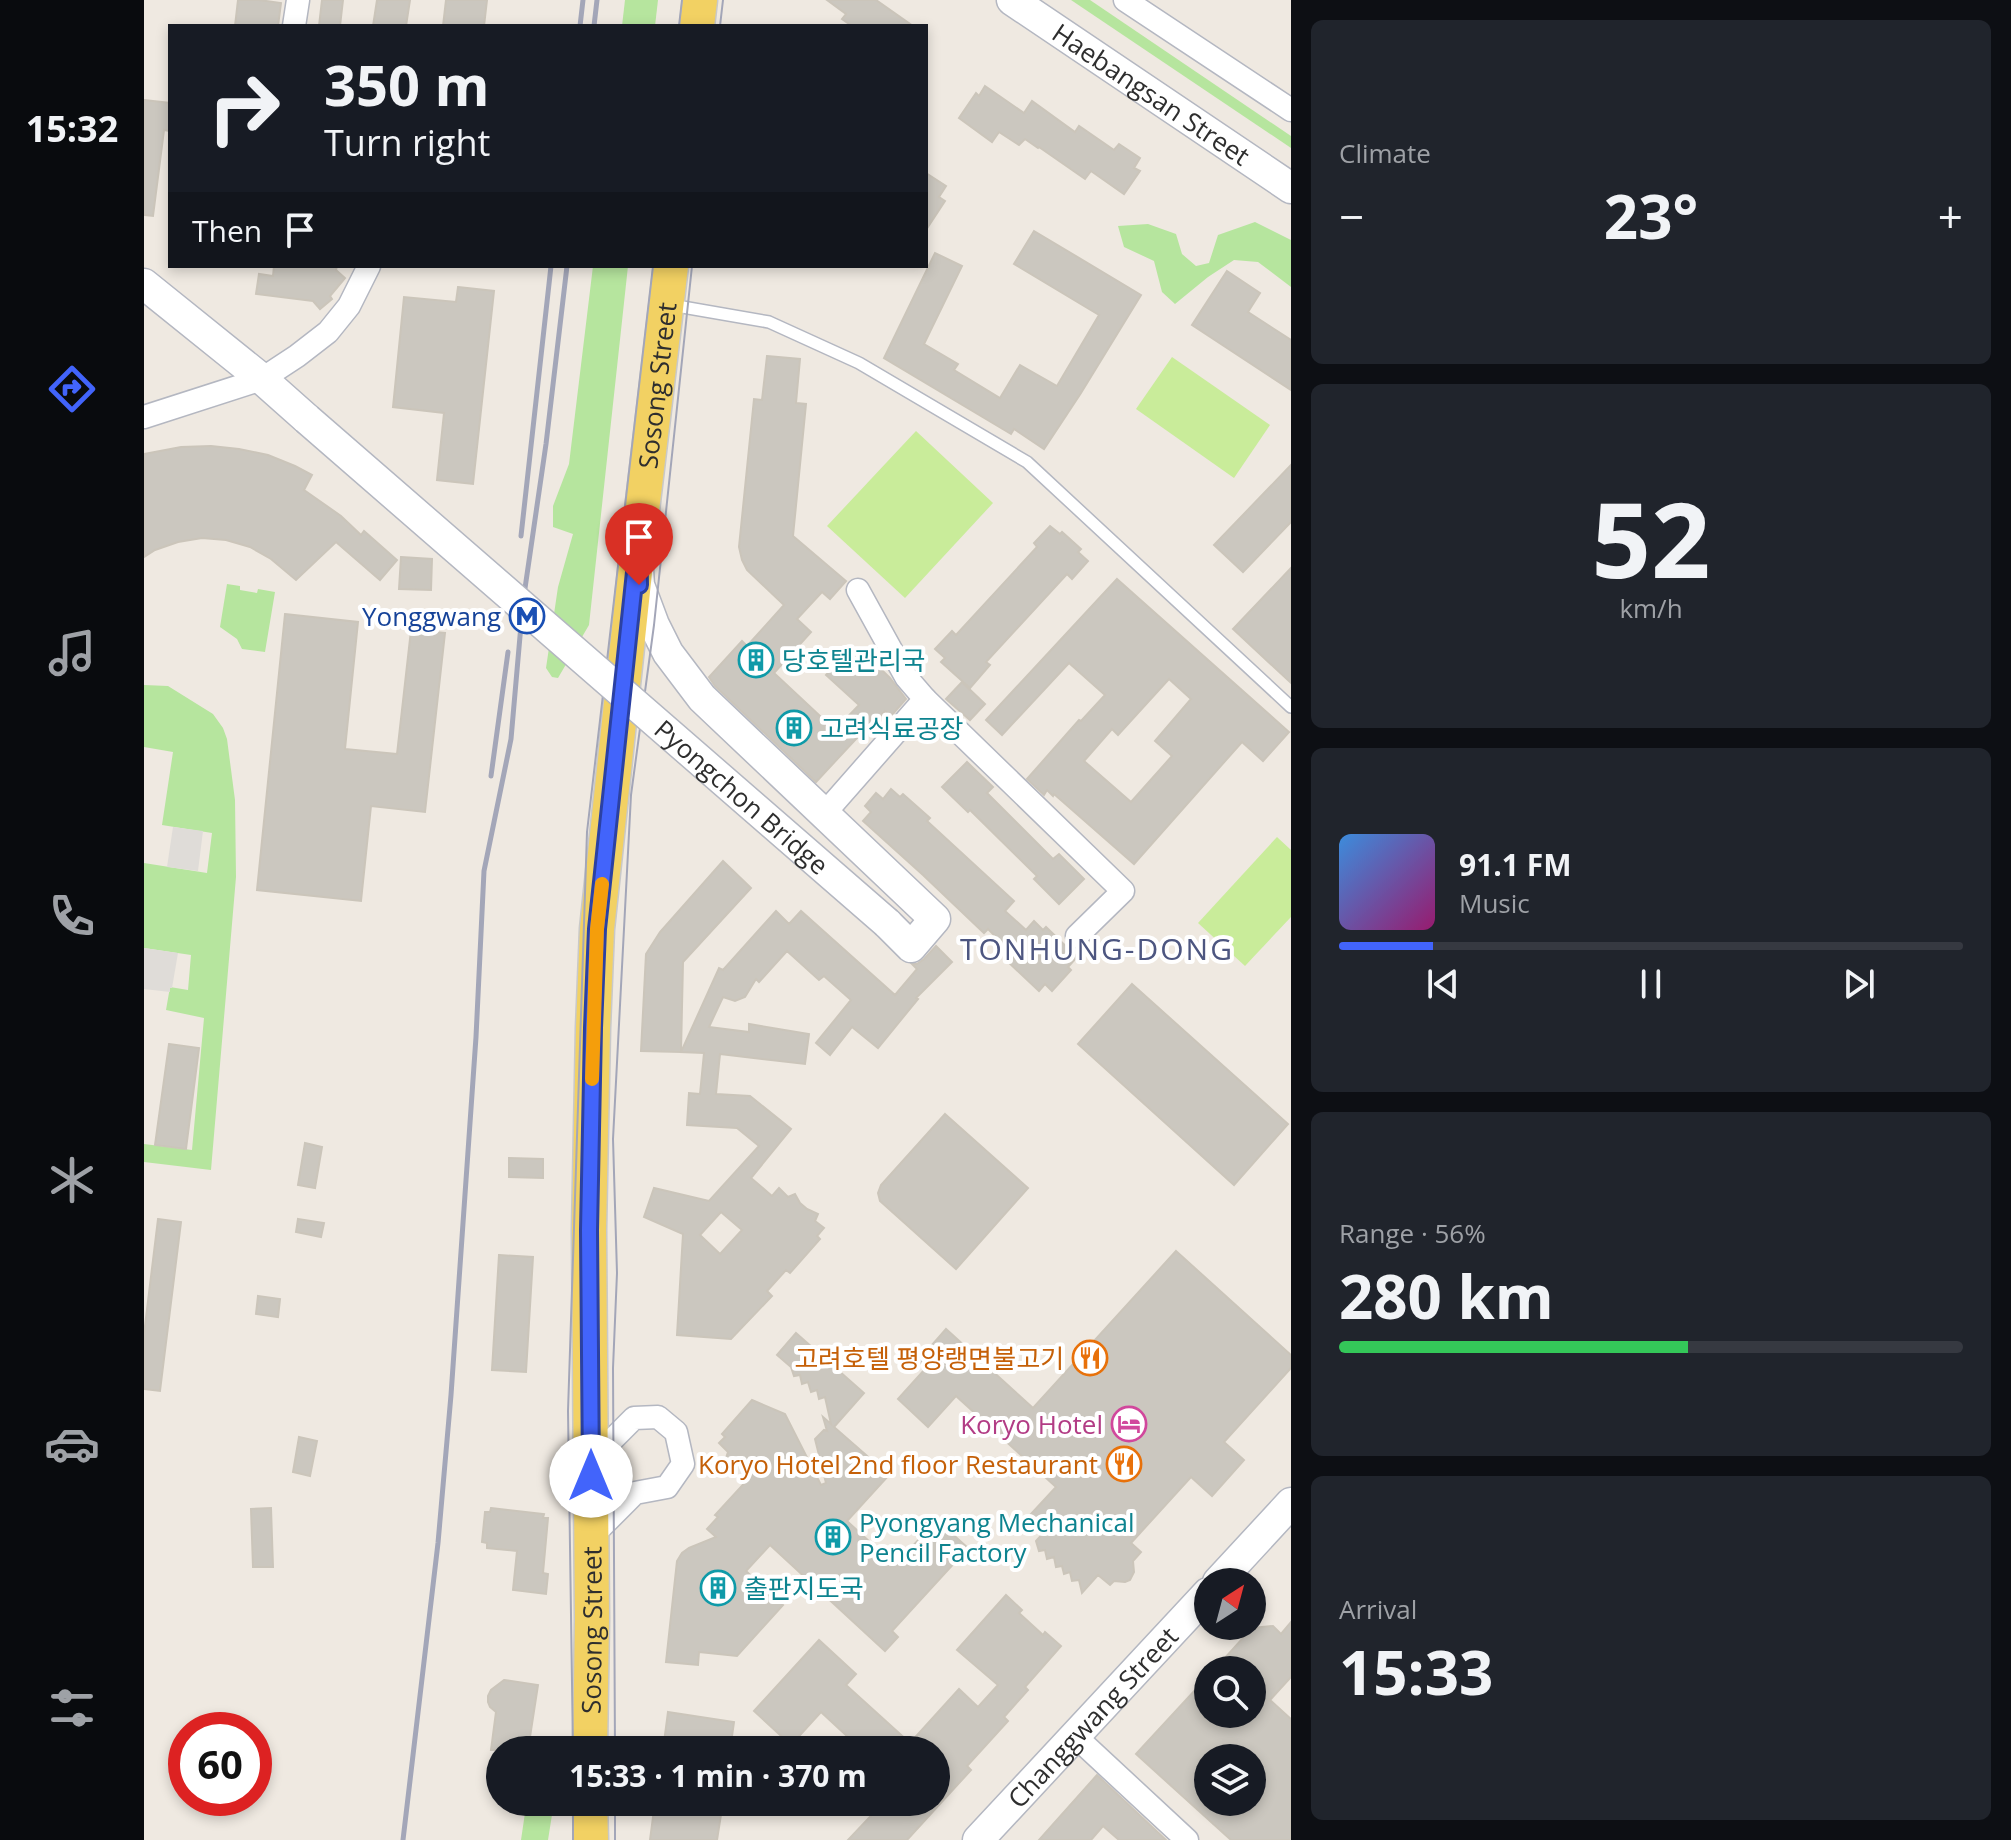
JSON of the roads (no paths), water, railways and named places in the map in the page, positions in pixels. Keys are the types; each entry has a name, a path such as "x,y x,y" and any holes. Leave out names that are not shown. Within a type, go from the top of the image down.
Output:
{"main road":[{"path":"697,24 700,0"},
{"name":"Sosong Street","path":"590,1736 589,1230 597,929 671,268"},
{"path":"590,1816 591,1840"}],"street":[{"path":"294,24 298,0"},
{"name":"Haebangsan Street","path":"1012,0 1291,188"},
{"path":"1125,0 1291,110"},
{"path":"144,417 262,379 297,356 328,332 349,306 368,268"},
{"name":"Pyongchon Bridge","path":"144,284 262,379 911,947 935,919 824,814"},
{"path":"638,544 639,585 668,653 702,698 824,814 925,699"},
{"path":"858,590 906,677 925,699 1123,891 1077,936"},
{"path":"591,1461 634,1418 658,1417 676,1432 683,1464 667,1487 635,1493 592,1536"},
{"path":"1231,1568 1291,1503"},
{"name":"Changgwang Street","path":"978,1840 1194,1608"},
{"path":"1075,1736 1187,1840"}],"lane":[{"path":"666,304 769,322 859,363 1027,462 1291,707"}],"tram line":[{"path":"679,24 682,0"},
{"path":"720,24 723,0"},
{"path":"573,1736 568,1411 587,832 653,268"},
{"path":"615,1736 613,1368 617,1273 613,1139 631,795 654,625 692,268"},
{"path":"573,1816 573,1840"},
{"path":"615,1816 615,1840"}],"railway":[{"path":"580,24 583,0"},
{"path":"594,24 597,0"},
{"path":"521,536 551,268"},
{"path":"403,1840 438,1543 451,1395 476,1037 484,871 511,739 523,602 567,268"},
{"path":"491,776 508,652"}],"place":[{"name":"Yonggwang","path":"527,616"},
{"name":"당호텔관리국","path":"756,660"},
{"name":"고려식료공장","path":"794,728"},
{"name":"고려호텔 평양랭면불고기","path":"1090,1358"},
{"name":"Koryo Hotel","path":"1129,1424"},
{"name":"Koryo Hotel 2nd floor Restaurant","path":"1124,1464"},
{"name":"Pyongyang Mechanical Pencil Factory","path":"833,1537"},
{"name":"출판지도국","path":"718,1588"}],"district":[{"name":"TONHUNG-DONG","path":"1097,948"}]}
